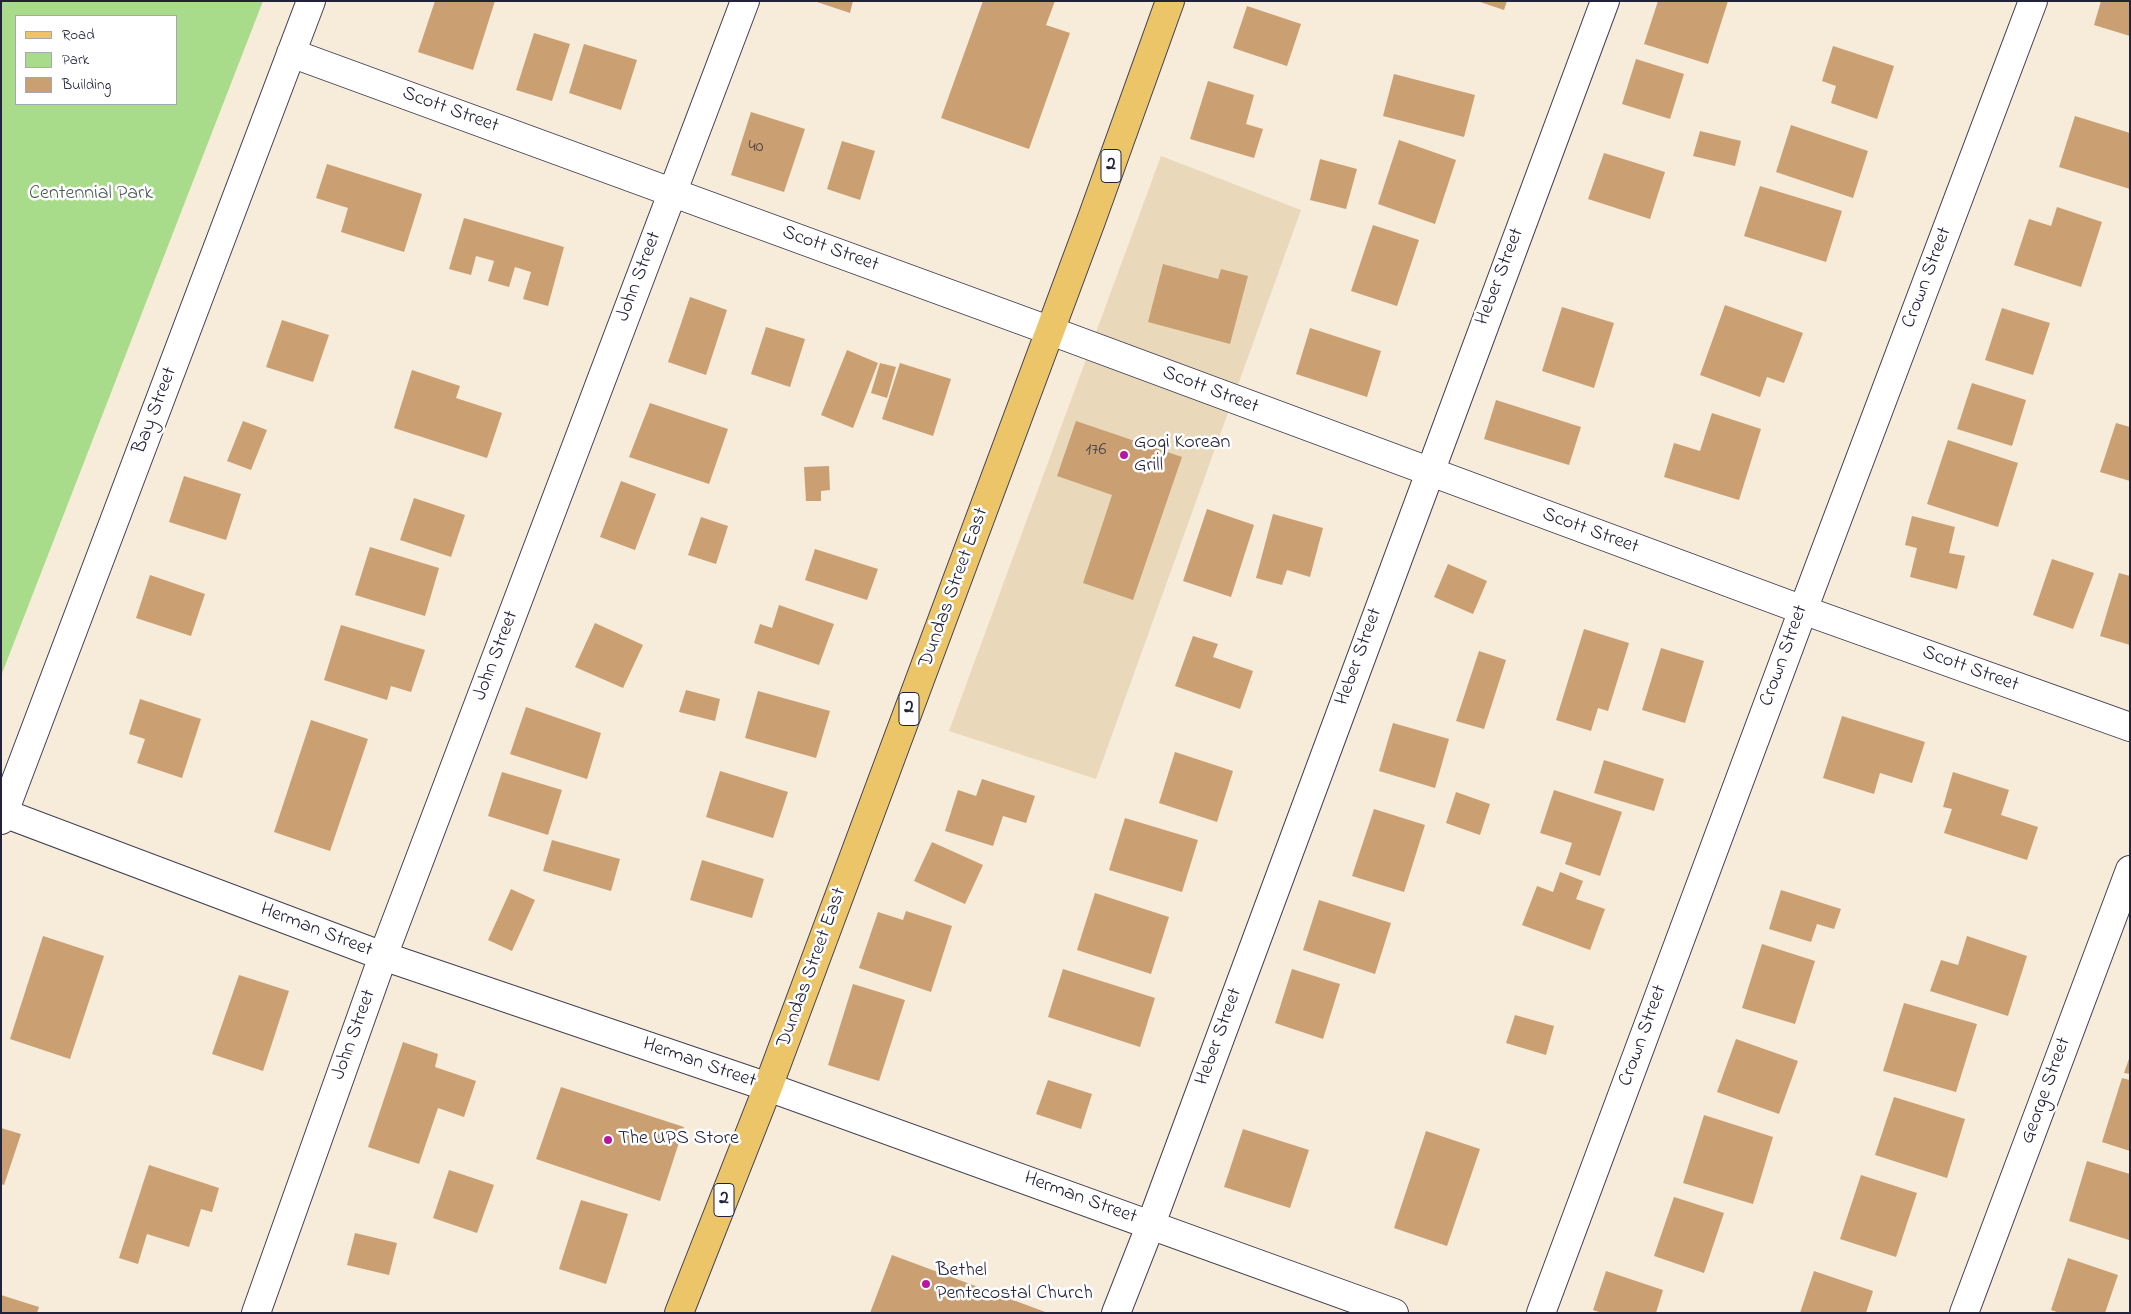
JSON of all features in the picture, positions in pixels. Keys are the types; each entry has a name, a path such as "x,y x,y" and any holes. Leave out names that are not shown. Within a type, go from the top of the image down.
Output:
{"main road":[{"name":"Dundas Street East","path":"679,1313 768,1087 1051,331 1170,1"}],"street":[{"name":"Bay Street","path":"2,815 310,1"},
{"name":"John Street","path":"256,1313 384,956 745,1"},
{"name":"Heber Street","path":"1116,1313 1151,1224 1604,1"},
{"name":"Crown Street","path":"1541,1313 1802,610 2033,1"},
{"name":"Scott Street","path":"291,53 1051,331 1802,610 2130,727"},
{"name":"Herman Street","path":"2,815 384,956 768,1087 1394,1313"},
{"name":"George Street","path":"1964,1313 2130,870"}],"shaded area":[{"path":"1161,156 1301,210 1096,779 949,731"}],"green space":[{"name":"Centennial Park","path":"1,1 263,1 1,676"}],"building":[{"path":"435,1 495,1 473,70 418,52"},
{"path":"814,1 853,1 850,13"},
{"path":"983,1 1055,1 1046,25 1070,33 1029,149 941,118"},
{"path":"1477,1 1507,1 1504,10"},
{"path":"1658,1 1728,1 1708,64 1644,44"},
{"path":"2101,1 2130,1 2130,36 2094,25"},
{"path":"1247,6 1301,24 1287,66 1233,48"},
{"path":"534,33 570,44 552,101 516,90"},
{"path":"584,44 637,60 621,110 569,93"},
{"path":"1833,46 1894,66 1877,119 1831,103 1836,86 1822,81"},
{"path":"1636,59 1684,74 1670,119 1622,104"},
{"path":"1394,74 1475,95 1464,137 1383,116"},
{"path":"1208,81 1254,95 1246,124 1263,129 1254,158 1190,139"},
{"path":"751,112 805,129 784,192 731,175"},
{"path":"2075,116 2130,133 2130,189 2059,167"},
{"path":"1791,125 1868,151 1853,198 1776,172"},
{"path":"1700,131 1741,141 1735,166 1693,156"},
{"path":"1399,140 1456,160 1435,224 1378,204"},
{"path":"842,141 875,151 860,200 827,189"},
{"path":"1604,153 1665,172 1650,219 1588,199"},
{"path":"1320,159 1357,169 1346,209 1310,200"},
{"path":"327,164 422,194 404,252 341,232 348,208 316,198"},
{"path":"1760,186 1842,211 1826,262 1744,236"},
{"path":"2057,207 2102,222 2081,287 2014,265 2029,219 2051,226"},
{"path":"464,218 564,247 548,306 523,299 531,272 515,267 509,287 488,281 494,261 476,256 471,275 449,269"},
{"path":"1373,225 1419,240 1397,306 1351,291"},
{"path":"1163,264 1218,279 1221,269 1248,276 1230,344 1148,322"},
{"path":"690,297 727,310 706,375 668,362"},
{"path":"1725,305 1803,333 1784,383 1767,377 1760,397 1700,375"},
{"path":"1562,307 1614,323 1594,388 1542,371"},
{"path":"2002,308 2050,323 2033,375 1985,360"},
{"path":"282,320 329,335 313,382 266,367"},
{"path":"766,327 805,339 790,387 751,374"},
{"path":"1310,328 1381,351 1367,397 1296,374"},
{"path":"847,350 878,363 853,428 821,415"},
{"path":"880,363 896,367 887,398 871,393"},
{"path":"900,363 951,379 933,436 882,419"},
{"path":"412,370 460,386 456,398 502,413 487,458 394,428"},
{"path":"1972,383 2026,400 2012,446 1957,429"},
{"path":"1496,400 1581,427 1569,465 1484,439"},
{"path":"650,403 728,429 709,484 629,457"},
{"path":"1712,413 1761,429 1739,500 1664,477 1674,443 1700,451"},
{"path":"243,421 267,430 251,470 227,461"},
{"path":"1076,421 1182,457 1133,600 1083,583 1112,495 1057,476"},
{"path":"2116,423 2130,427 2130,481 2100,472"},
{"path":"1948,440 2018,463 1998,527 1927,504"},
{"path":"829,466 830,490 821,491 821,501 806,501 804,467"},
{"path":"184,476 241,494 226,540 169,522"},
{"path":"621,481 656,494 635,550 600,537"},
{"path":"414,498 465,515 451,557 400,540"},
{"path":"1207,509 1254,525 1231,597 1183,581"},
{"path":"1273,514 1323,528 1310,577 1287,570 1282,585 1256,578"},
{"path":"1912,516 1955,527 1949,553 1965,556 1957,589 1910,577 1917,548 1905,545"},
{"path":"701,517 728,526 716,564 688,555"},
{"path":"370,547 439,568 425,616 355,595"},
{"path":"815,549 878,569 867,600 805,580"},
{"path":"2052,559 2094,573 2073,629 2033,615"},
{"path":"1448,564 1487,581 1473,614 1434,597"},
{"path":"2119,573 2130,576 2130,645 2100,636"},
{"path":"150,575 205,594 191,636 136,618"},
{"path":"779,605 834,624 819,665 754,643 760,624 772,628"},
{"path":"595,623 643,645 623,688 575,667"},
{"path":"341,625 425,650 411,692 391,686 387,700 324,680"},
{"path":"1584,629 1629,643 1608,711 1598,708 1591,731 1556,720"},
{"path":"1193,636 1218,644 1213,657 1253,671 1240,709 1175,686"},
{"path":"1661,648 1704,661 1685,723 1642,710"},
{"path":"1479,651 1506,660 1484,729 1456,721"},
{"path":"686,690 720,699 715,721 679,712"},
{"path":"758,691 830,711 816,758 745,738"},
{"path":"140,699 201,719 182,778 137,763 145,739 129,734"},
{"path":"526,707 601,733 587,779 510,754"},
{"path":"1842,716 1925,742 1912,783 1880,773 1874,794 1823,778"},
{"path":"311,720 368,739 330,851 274,832"},
{"path":"1393,723 1449,739 1435,788 1379,771"},
{"path":"1175,752 1233,771 1217,822 1159,803"},
{"path":"1604,760 1664,779 1654,811 1594,793"},
{"path":"720,771 788,792 773,838 706,817"},
{"path":"502,772 562,790 548,835 488,816"},
{"path":"1953,772 2009,790 2001,815 2038,827 2027,860 1944,833 1952,809 1943,807"},
{"path":"982,779 1035,796 1026,823 1003,816 993,846 945,831 958,790 976,796"},
{"path":"1554,790 1622,812 1600,876 1565,864 1572,843 1540,833"},
{"path":"1456,792 1490,804 1480,835 1446,823"},
{"path":"1374,809 1425,825 1404,892 1352,876"},
{"path":"1125,818 1198,840 1182,892 1109,870"},
{"path":"552,840 620,859 611,891 543,871"},
{"path":"932,842 983,865 965,904 914,881"},
{"path":"702,860 764,879 752,918 690,900"},
{"path":"1560,872 1583,881 1576,899 1605,909 1590,950 1522,925 1537,886 1553,892"},
{"path":"511,889 535,900 512,951 488,940"},
{"path":"1781,890 1841,909 1834,929 1817,924 1811,942 1769,929"},
{"path":"1095,893 1169,917 1151,974 1077,950"},
{"path":"1319,900 1391,923 1375,974 1303,950"},
{"path":"906,911 952,926 931,992 859,968 878,912 903,920"},
{"path":"43,936 104,956 70,1059 10,1039"},
{"path":"1967,936 2027,956 2008,1016 1930,991 1941,960 1958,965"},
{"path":"1762,944 1815,961 1795,1024 1742,1008"},
{"path":"1063,969 1155,998 1140,1047 1048,1017"},
{"path":"1292,969 1340,984 1323,1039 1275,1023"},
{"path":"239,975 289,991 263,1071 212,1054"},
{"path":"853,984 905,1000 879,1081 828,1065"},
{"path":"1904,1003 1977,1024 1956,1092 1883,1071"},
{"path":"1515,1015 1554,1026 1546,1055 1506,1043"},
{"path":"1736,1039 1798,1061 1779,1114 1717,1092"},
{"path":"403,1042 438,1054 435,1067 476,1081 464,1117 438,1108 419,1164 368,1147"},
{"path":"2130,1056 2130,1074 2124,1073"},
{"path":"2122,1078 2130,1080 2130,1151 2102,1142"},
{"path":"1048,1080 1092,1094 1081,1129 1036,1114"},
{"path":"561,1087 684,1127 660,1201 536,1159"},
{"path":"1894,1097 1965,1119 1947,1178 1875,1155"},
{"path":"1704,1115 1773,1137 1753,1204 1683,1183"},
{"path":"1,1128 21,1134 4,1185 1,1184"},
{"path":"1243,1129 1309,1150 1290,1208 1224,1187"},
{"path":"1426,1131 1480,1149 1447,1246 1394,1228"},
{"path":"2087,1161 2130,1174 2129,1240 2069,1221"},
{"path":"149,1165 219,1188 212,1212 201,1209 189,1247 147,1234 138,1264 119,1258"},
{"path":"449,1170 494,1185 477,1233 433,1218"},
{"path":"1861,1175 1917,1193 1896,1257 1840,1239"},
{"path":"1674,1197 1724,1213 1704,1273 1654,1256"},
{"path":"581,1200 628,1214 606,1284 559,1269"},
{"path":"355,1233 397,1243 389,1275 347,1265"},
{"name":"Bethel Pentecostal Church","path":"892,1255 1048,1313 870,1313"},
{"path":"2068,1258 2118,1275 2105,1313 2060,1313 2051,1310"},
{"path":"1606,1271 1663,1290 1656,1313 1602,1313 1593,1310"},
{"path":"1814,1271 1873,1291 1866,1313 1800,1313"},
{"path":"1,1295 39,1307 37,1313 1,1313"}],"place":[{"name":"Gogi Korean Grill","path":"1124,455"},
{"name":"The UPS Store","path":"608,1140"},
{"name":"Bethel Pentecostal Church","path":"926,1284"}]}
